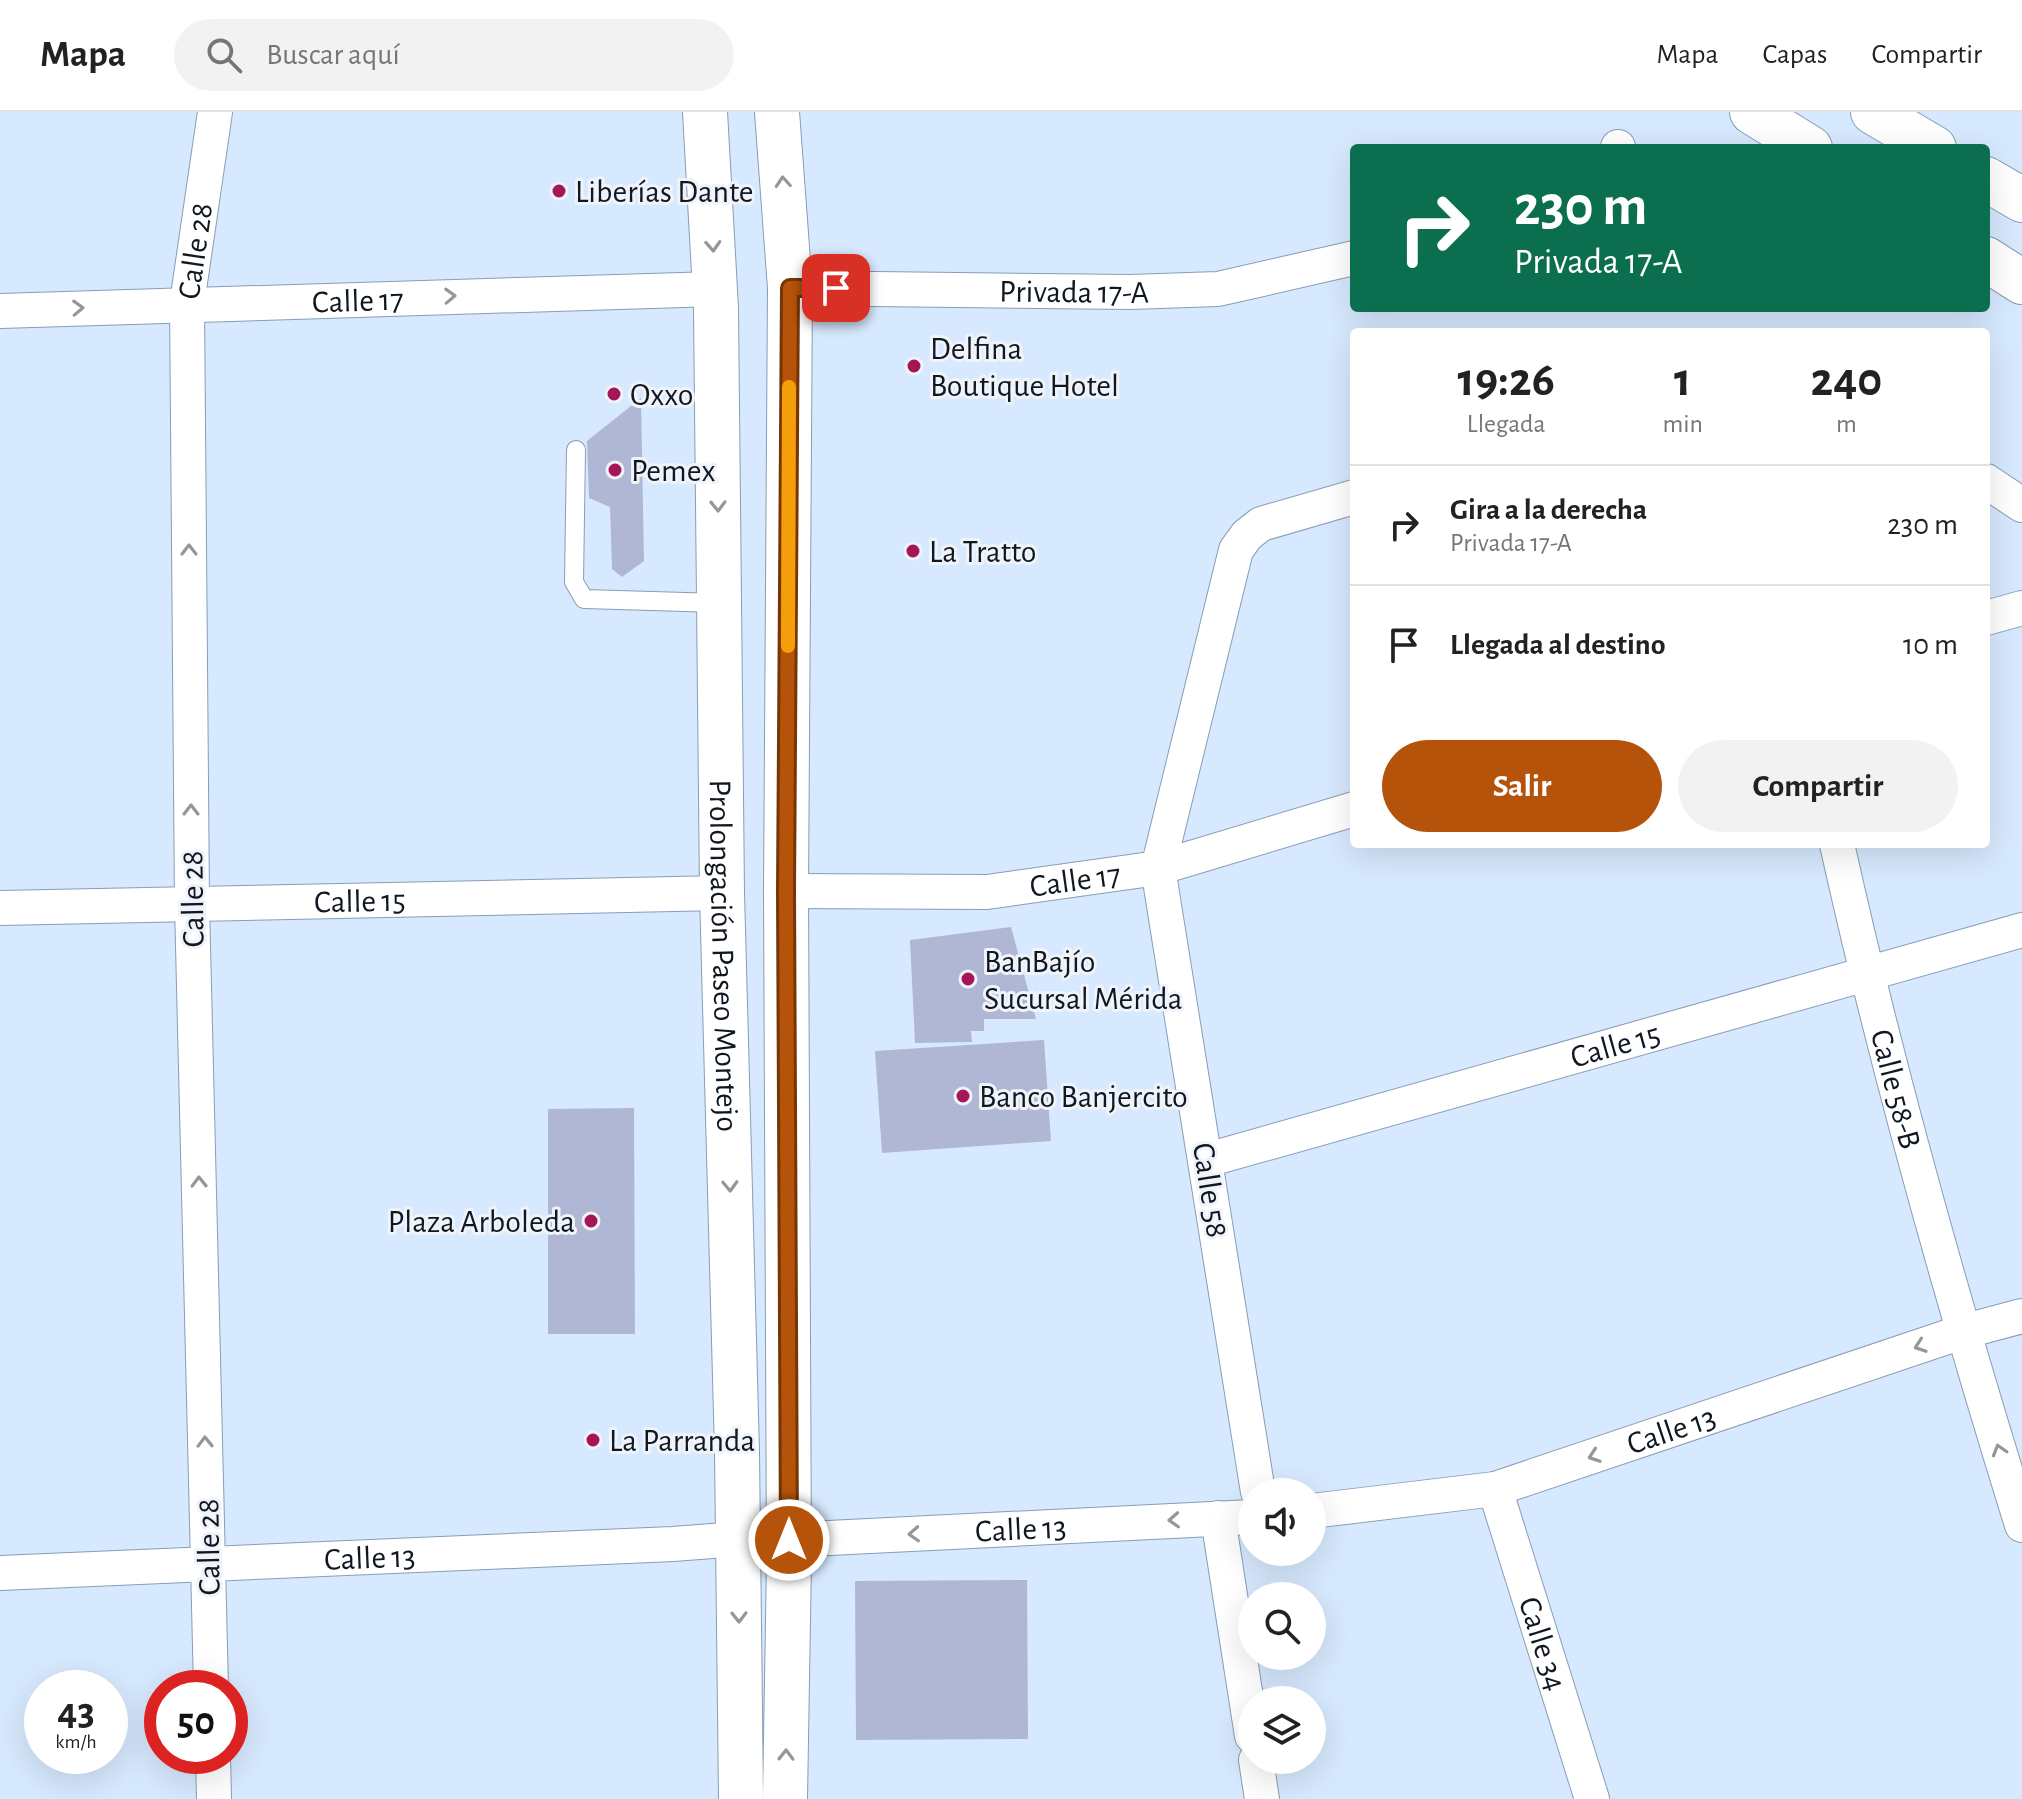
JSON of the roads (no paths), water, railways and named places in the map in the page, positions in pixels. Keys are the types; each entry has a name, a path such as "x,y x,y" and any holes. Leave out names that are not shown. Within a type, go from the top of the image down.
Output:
{"main road":[{"name":"Prolongación Paseo Montejo","path":"705,112 715,289 722,893 738,1539 741,1799"},
{"name":"Prolongación Paseo Montejo","path":"777,112 790,288 786,891 789,1540 785,1799"},
{"path":"1752,112 1804,144"},
{"path":"1873,112 1927,144"},
{"path":"1990,181 2022,200"},
{"path":"1990,262 2022,282"}],"street":[{"name":"Calle 28","path":"211,1670 192,904 187,303 215,112"},
{"name":"Privada 17-A","path":"790,288 1130,292 1218,289 1350,259"},
{"name":"Calle 17","path":"0,311 715,289"},
{"path":"1990,484 2022,505"},
{"name":"Calle 58","path":"1256,1478 1158,868 1236,550 1247,535 1261,524 1350,498"},
{"path":"1990,617 2022,608"},
{"name":"Calle 17","path":"786,891 987,892 1158,868 1350,810"},
{"name":"Calle 58-B","path":"1838,848 1865,974 1962,1332 2022,1525"},
{"name":"Calle 15","path":"0,908 722,893"},
{"name":"Calle 15","path":"1207,1160 2022,930"},
{"name":"Calle 13","path":"1326,1509 1495,1489 1962,1332 2022,1316"},
{"name":"Calle 34","path":"1495,1489 1592,1799"},
{"name":"Calle 13","path":"789,1540 1238,1517"},
{"path":"1218,1518 1244,1686"},
{"name":"Calle 13","path":"0,1573 738,1539"},
{"path":"213,1774 214,1799"},
{"path":"1258,1774 1262,1799"}],"lane":[{"path":"576,450 574,582 584,599 719,603"}],"place":[{"name":"Liberías Dante","path":"559,191"},
{"name":"Delfina Boutique Hotel","path":"914,366"},
{"name":"Oxxo","path":"614,394"},
{"name":"Pemex","path":"615,470"},
{"name":"La Tratto","path":"913,551"},
{"name":"BanBajío Sucursal Mérida","path":"968,979"},
{"name":"Banco Banjercito","path":"963,1096"},
{"name":"Plaza Arboleda","path":"591,1221"},
{"name":"La Parranda","path":"593,1440"}]}
